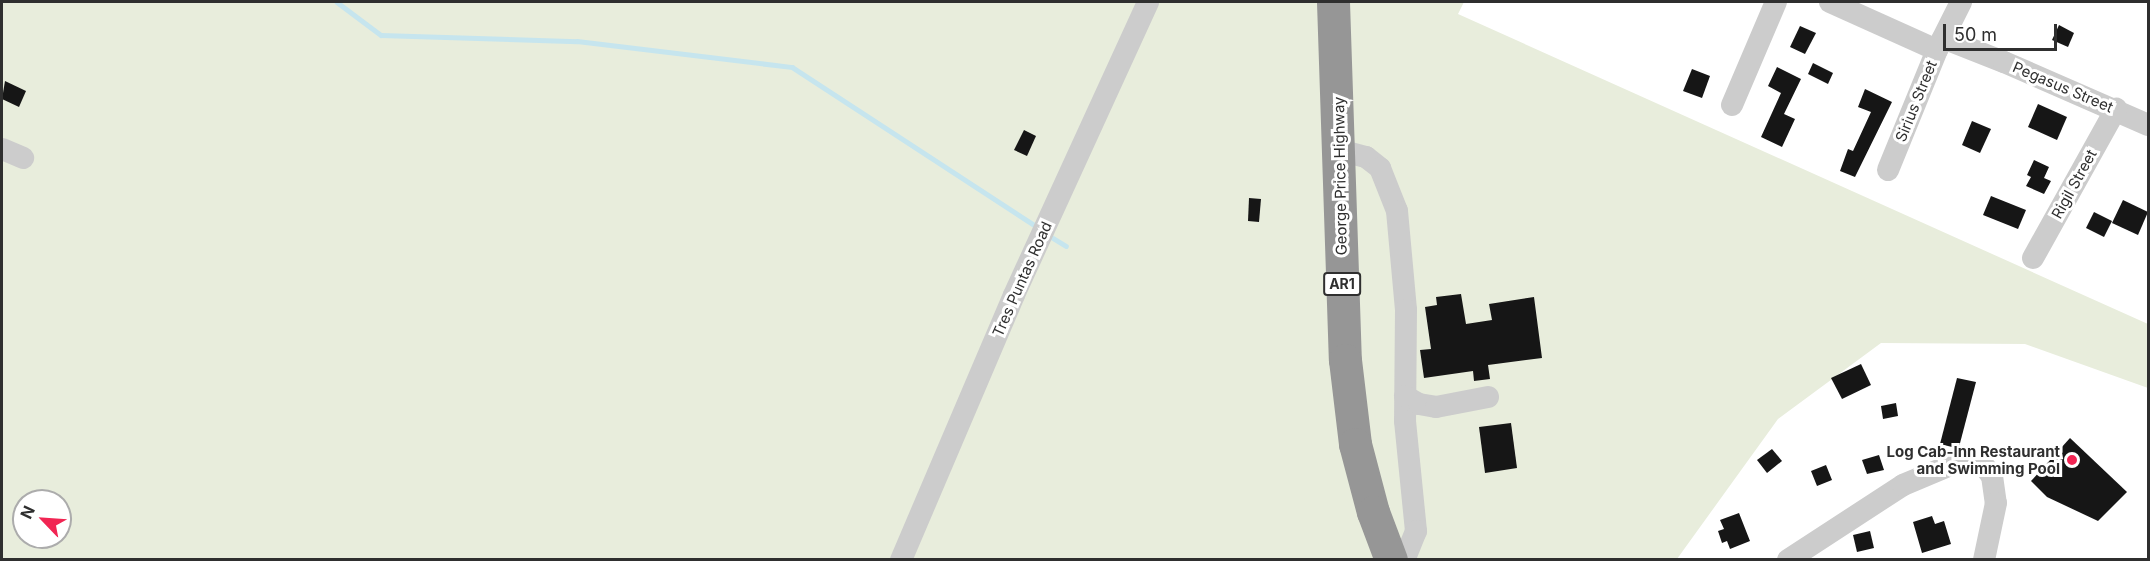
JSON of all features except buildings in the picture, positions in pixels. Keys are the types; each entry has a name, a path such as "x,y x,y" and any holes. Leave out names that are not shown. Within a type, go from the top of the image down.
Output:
{"highway":[{"name":"George Price Highway","path":"1333,2 1345,360 1355,444 1373,512 1391,560"}],"street":[{"name":"Tres Puntas Road","path":"901,560 1014,295 1148,2"},
{"path":"1732,105 1776,2"},
{"name":"Pegasus Street","path":"1830,2 2116,109 2148,124"},
{"name":"Sirius Street","path":"1888,170 1940,44 1961,2"},
{"name":"Rigil Street","path":"2033,258 2116,109"},
{"path":"2,149 23,158"},
{"path":"1339,150 1366,157 1380,168 1397,211 1406,310 1406,396 1416,531 1404,560"},
{"path":"1406,396 1419,404 1436,407 1488,397"},
{"path":"1788,560 1903,485 1965,459 1981,462 1992,476 1996,503 1984,560"}],"green space":[{"path":"2,2 1464,2 1458,14 2148,324 2148,388 2025,344 1881,343 1778,419 1677,559 2,559"}],"waterway":[{"path":"337,2 381,35 577,41 792,67 1039,228"},
{"path":"1048,235 1066,246"}],"place":[{"name":"Log Cab-Inn Restaurant and Swimming Pool","path":"2072,460"}]}
